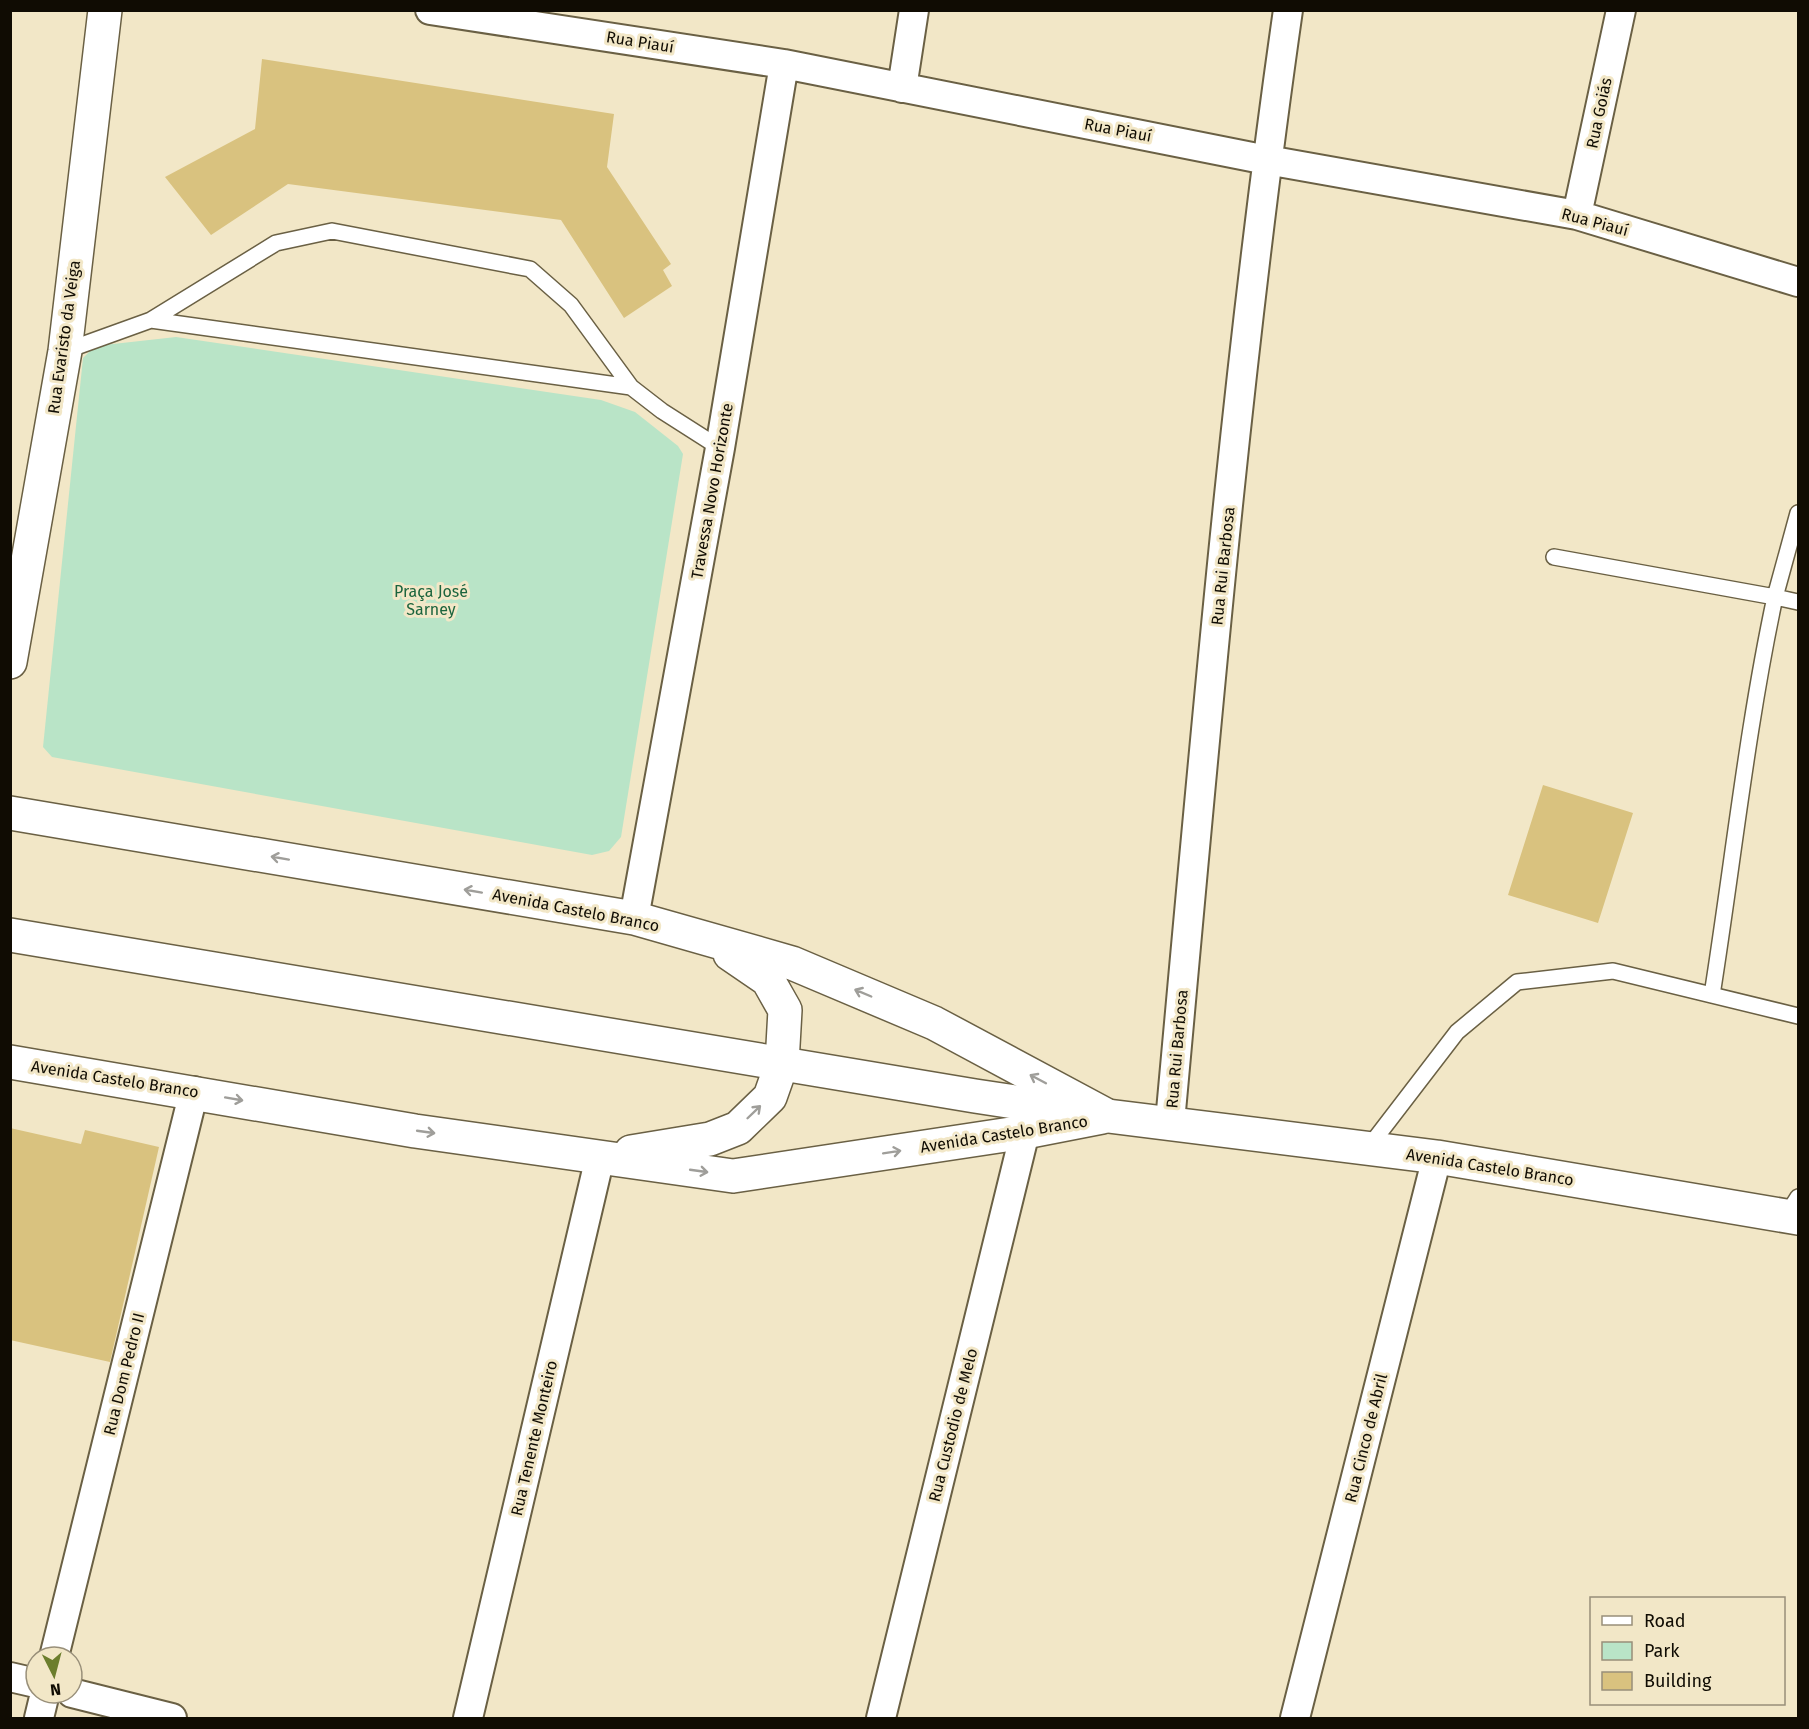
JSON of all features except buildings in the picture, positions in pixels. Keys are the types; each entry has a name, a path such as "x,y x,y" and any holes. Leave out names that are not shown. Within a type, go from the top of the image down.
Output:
{"main road":[{"name":"Rua Evaristo da Veiga","path":"10,662 65,351 105,10"},
{"name":"Avenida Castelo Branco","path":"10,813 634,918 792,963 934,1023 1108,1116"},
{"path":"600,1156 710,1139 738,1128 770,1097 782,1063 785,1010 768,980 727,952 634,918"},
{"name":"Avenida Castelo Branco","path":"10,935 1108,1116 1437,1157 1794,1210"},
{"name":"Avenida Castelo Branco","path":"10,1062 415,1131 733,1176 1025,1132 1108,1116"}],"street":[{"name":"Rua Piauí","path":"430,10 783,64 1267,160 1577,215 1798,282"},
{"path":"902,88 914,10"},
{"name":"Rua Rui Barbosa","path":"1170,1122 1211,673 1267,160 1288,10"},
{"name":"Rua Goiás","path":"1577,215 1621,10"},
{"name":"Travessa Novo Horizonte","path":"634,918 720,448 783,64"},
{"name":"Rua Dom Pedro II","path":"57,1645 194,1092"},
{"name":"Rua Custodio de Melo","path":"881,1719 1025,1132"},
{"name":"Rua Tenente Monteiro","path":"468,1719 600,1156"},
{"name":"Rua Cinco de Abril","path":"1295,1719 1437,1157"},
{"path":"84,1696 171,1719"}],"lane":[{"path":"65,351 151,320 276,243 332,231 530,269 571,305 631,387 662,411 720,448"},
{"path":"151,320 631,387"},
{"path":"1712,995 1752,733 1757,682 1775,597 1798,513"},
{"path":"1554,557 1798,602"},
{"path":"1368,1148 1456,1032 1517,982 1613,971 1798,1016"}],"green space":[{"name":"Praça José Sarney","path":"176,337 601,400 635,412 678,446 683,454 621,837 609,851 592,855 52,757 43,747 83,358 95,346"}]}
